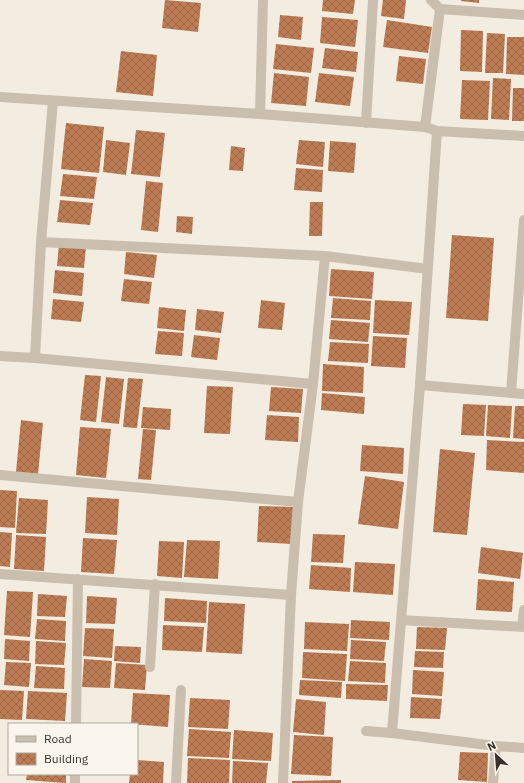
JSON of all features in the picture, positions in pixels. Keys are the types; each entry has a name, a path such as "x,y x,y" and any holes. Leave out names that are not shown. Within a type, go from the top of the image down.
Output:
{"street":[{"path":"260,114 263,0"},
{"path":"366,123 373,0"},
{"path":"431,0 440,9 524,15"},
{"path":"425,127 440,9"},
{"path":"0,97 260,114 425,127 437,131 524,136"},
{"path":"35,358 41,242 52,101"},
{"path":"392,733 420,385 437,131"},
{"path":"511,393 524,220"},
{"path":"41,242 325,256 428,269"},
{"path":"283,783 291,594 298,502 313,384 325,256"},
{"path":"0,356 313,384"},
{"path":"420,385 524,394"},
{"path":"0,475 298,502"},
{"path":"0,574 291,594"},
{"path":"76,723 78,579"},
{"path":"150,667 155,584"},
{"path":"401,620 523,627 524,610"},
{"path":"176,783 181,690"},
{"path":"366,731 524,748"},
{"path":"493,783 496,746"}],"building":[{"path":"165,0 201,3 198,32 162,28"},
{"path":"323,0 355,0 353,14 322,11"},
{"path":"383,0 406,0 404,19 381,16"},
{"path":"479,0 479,3 461,1"},
{"path":"280,15 303,17 301,40 278,37"},
{"path":"322,17 358,20 355,47 320,43"},
{"path":"387,20 432,27 428,53 383,47"},
{"path":"461,30 483,31 482,72 460,71"},
{"path":"487,33 505,34 503,73 485,73"},
{"path":"507,37 524,37 524,75 506,74"},
{"path":"276,44 314,48 311,73 273,69"},
{"path":"325,48 358,52 356,72 322,68"},
{"path":"121,51 157,55 153,96 116,92"},
{"path":"399,56 426,59 423,84 396,81"},
{"path":"274,73 309,77 306,106 271,103"},
{"path":"319,73 354,77 350,106 315,102"},
{"path":"493,78 511,79 509,120 491,119"},
{"path":"462,80 490,81 488,120 460,119"},
{"path":"513,88 524,88 524,121 512,121"},
{"path":"66,123 104,127 99,173 61,169"},
{"path":"136,130 165,133 160,177 131,174"},
{"path":"106,140 130,143 126,175 103,172"},
{"path":"299,140 325,142 323,167 296,164"},
{"path":"330,141 356,143 354,173 328,171"},
{"path":"231,146 245,148 243,171 229,170"},
{"path":"296,168 323,170 322,192 294,190"},
{"path":"63,174 97,177 94,199 60,196"},
{"path":"146,181 163,183 158,232 141,230"},
{"path":"60,200 93,203 90,225 57,222"},
{"path":"310,202 323,202 322,236 309,236"},
{"path":"177,216 193,217 192,234 176,232"},
{"path":"452,235 494,238 488,321 446,318"},
{"path":"59,244 86,247 84,268 57,266"},
{"path":"126,252 157,255 154,278 124,274"},
{"path":"331,269 374,272 372,299 329,296"},
{"path":"55,270 84,273 82,296 53,293"},
{"path":"124,279 152,282 149,304 121,301"},
{"path":"333,298 371,301 370,320 331,318"},
{"path":"53,299 84,302 81,322 51,319"},
{"path":"261,300 285,303 282,330 258,328"},
{"path":"375,300 412,302 409,335 373,333"},
{"path":"159,307 186,310 184,331 157,328"},
{"path":"197,309 224,312 221,333 195,330"},
{"path":"331,320 370,323 368,342 329,339"},
{"path":"158,331 184,333 182,356 155,354"},
{"path":"194,335 220,338 217,360 191,357"},
{"path":"373,336 407,338 405,368 371,366"},
{"path":"330,342 369,344 368,363 328,361"},
{"path":"323,364 364,367 363,393 322,391"},
{"path":"85,375 101,376 96,422 80,420"},
{"path":"106,377 124,379 119,424 101,422"},
{"path":"128,378 143,379 137,428 123,427"},
{"path":"207,386 233,387 230,434 204,433"},
{"path":"271,387 303,389 301,413 269,411"},
{"path":"322,393 365,397 364,414 321,410"},
{"path":"463,404 486,405 484,436 461,435"},
{"path":"488,405 512,406 510,438 486,436"},
{"path":"515,406 524,406 524,439 513,438"},
{"path":"143,407 171,409 170,430 141,428"},
{"path":"267,415 299,417 298,442 265,440"},
{"path":"21,420 43,423 38,474 16,472"},
{"path":"80,427 111,429 106,478 76,475"},
{"path":"143,429 156,430 151,480 138,479"},
{"path":"487,440 524,442 524,473 486,470"},
{"path":"362,445 404,448 403,474 360,471"},
{"path":"440,449 475,453 467,535 433,532"},
{"path":"365,476 404,482 398,529 358,524"},
{"path":"0,490 17,491 15,528 0,527"},
{"path":"87,497 119,499 117,535 85,533"},
{"path":"19,498 48,500 46,534 16,533"},
{"path":"259,506 294,507 292,544 257,542"},
{"path":"0,532 12,533 10,567 0,566"},
{"path":"313,534 345,535 343,563 311,562"},
{"path":"16,535 46,537 44,571 14,569"},
{"path":"83,538 117,540 114,574 81,572"},
{"path":"187,540 220,541 218,579 184,577"},
{"path":"159,541 184,542 182,578 157,576"},
{"path":"481,547 523,553 520,579 478,573"},
{"path":"355,562 395,564 393,595 353,592"},
{"path":"311,565 351,568 350,592 309,589"},
{"path":"478,579 514,582 512,612 476,610"},
{"path":"7,591 33,592 30,637 4,635"},
{"path":"38,594 67,596 65,617 37,616"},
{"path":"87,596 117,598 115,624 86,623"},
{"path":"165,598 207,601 206,623 164,621"},
{"path":"209,602 245,604 242,654 206,652"},
{"path":"37,619 66,621 65,641 35,639"},
{"path":"351,620 390,622 389,640 350,638"},
{"path":"305,622 349,624 347,651 304,649"},
{"path":"163,625 204,627 202,652 162,650"},
{"path":"417,627 447,628 445,650 416,649"},
{"path":"85,628 114,629 112,658 83,656"},
{"path":"5,639 30,641 29,661 4,659"},
{"path":"351,640 386,642 384,661 350,659"},
{"path":"36,641 66,643 64,665 35,664"},
{"path":"115,646 141,647 140,663 114,661"},
{"path":"415,651 444,652 443,668 414,667"},
{"path":"303,652 347,654 345,681 302,678"},
{"path":"84,659 112,661 110,688 82,687"},
{"path":"350,661 386,663 385,683 348,681"},
{"path":"6,662 31,663 29,687 4,685"},
{"path":"116,663 147,665 145,690 114,688"},
{"path":"36,666 65,668 64,689 34,688"},
{"path":"413,670 444,672 442,696 412,694"},
{"path":"300,680 342,682 341,698 299,695"},
{"path":"346,684 388,685 387,701 346,699"},
{"path":"0,690 24,691 22,720 0,719"},
{"path":"28,691 67,693 65,721 26,719"},
{"path":"133,693 170,695 168,727 131,723"},
{"path":"411,697 442,699 440,719 410,718"},
{"path":"190,698 230,700 228,729 188,727"},
{"path":"296,699 326,702 324,735 293,732"},
{"path":"189,729 231,732 229,758 187,756"},
{"path":"234,730 273,733 271,761 232,759"},
{"path":"294,735 333,737 331,776 291,774"},
{"path":"460,752 488,753 487,782 458,780"},
{"path":"188,758 230,760 229,783 187,783"},
{"path":"138,760 164,762 163,783 129,783 130,775 138,775"},
{"path":"233,761 268,763 266,783 232,783"},
{"path":"27,775 66,775 66,783 26,780"},
{"path":"341,780 341,783 292,783 292,781"}]}
